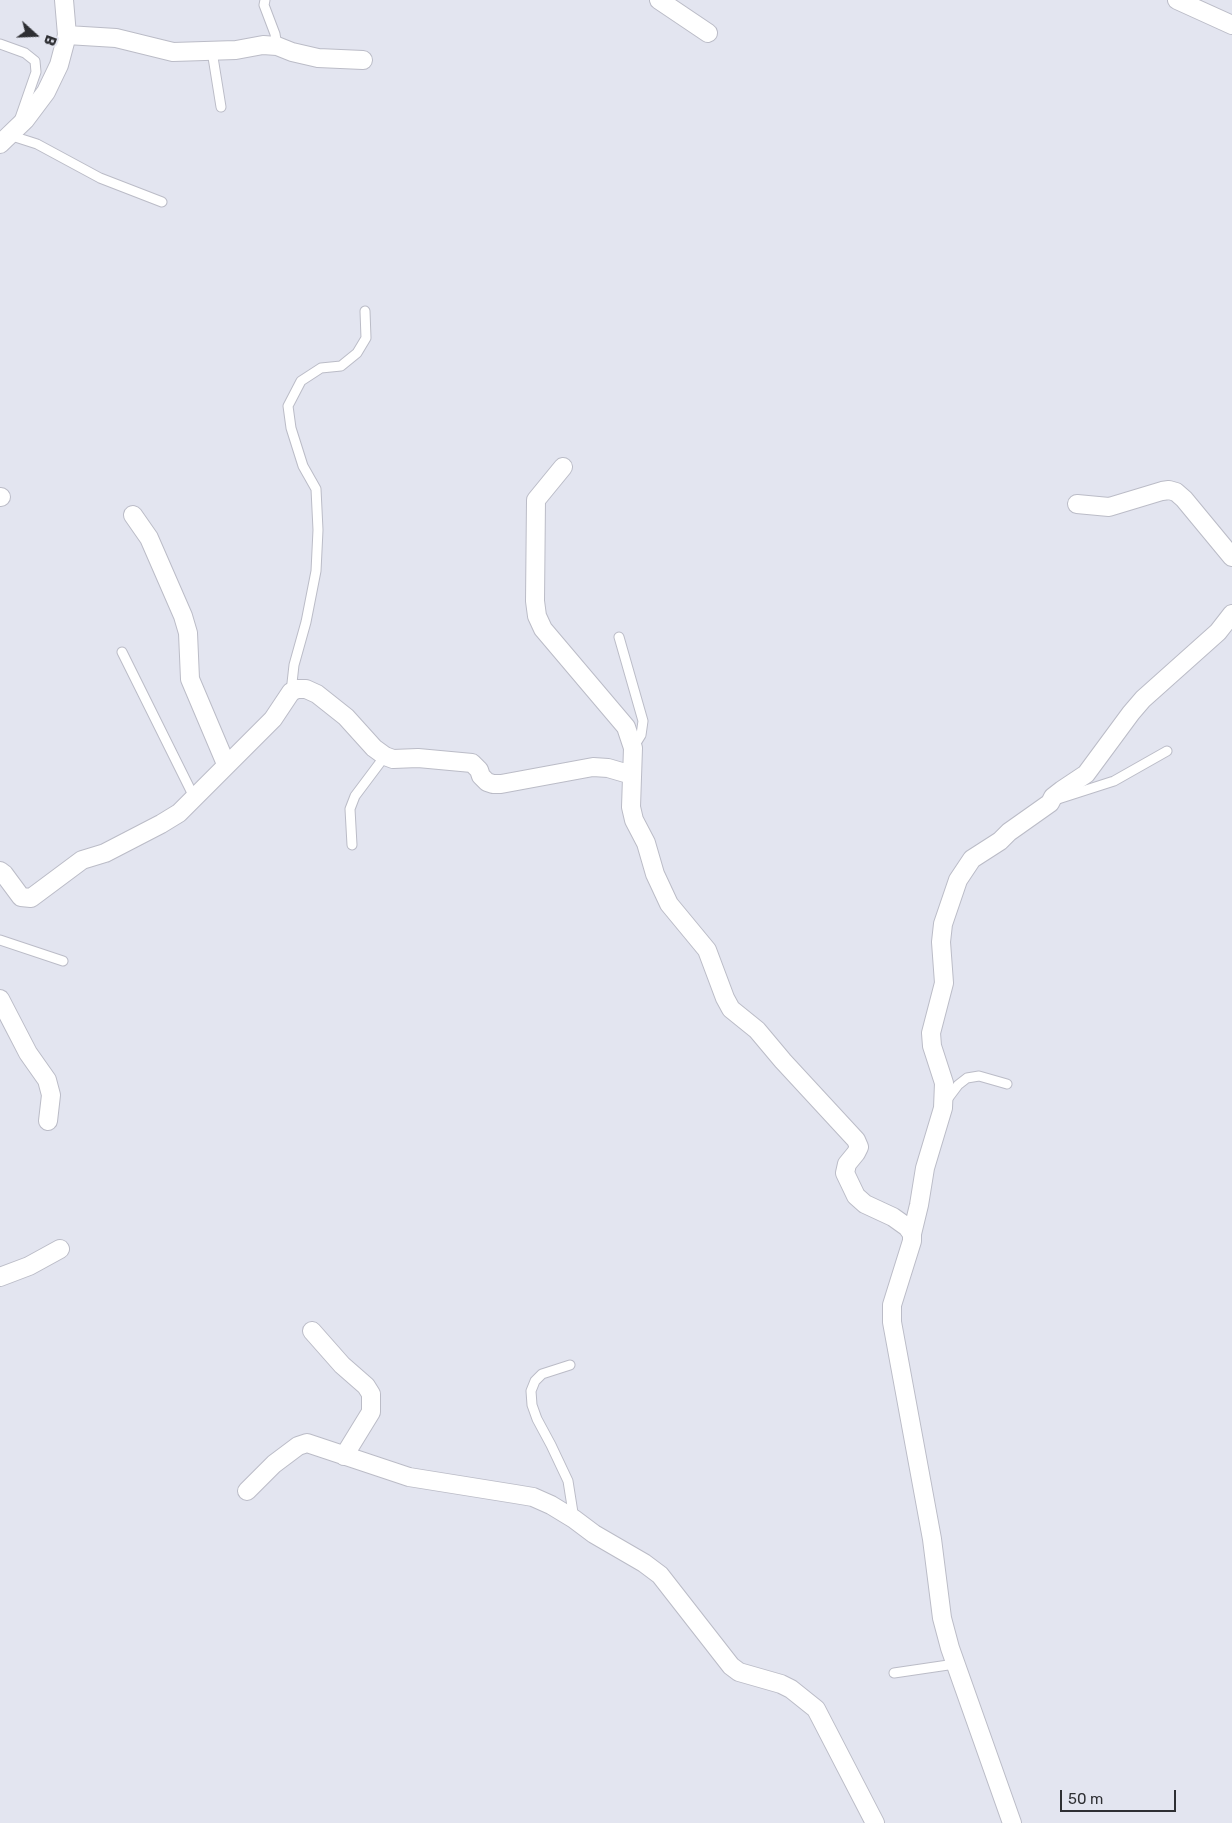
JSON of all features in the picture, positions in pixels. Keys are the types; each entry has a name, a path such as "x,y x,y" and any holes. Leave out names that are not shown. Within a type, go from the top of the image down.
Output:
{"street":[{"path":"9,136 25,120 46,92 59,64 67,35 64,0"},
{"path":"659,0 708,33"},
{"path":"1178,0 1232,25"},
{"path":"67,35 116,38 172,52 236,50 263,45 277,46 292,52 318,58 363,60"},
{"path":"563,467 536,500 534,601 537,616 543,629 626,727 633,748 631,807 634,820 646,842 655,874 669,904 707,950 731,1009 757,1030 856,1140 859,1147 847,1164 844,1173 856,1196 865,1204 894,1217 907,1227 912,1234"},
{"path":"1077,504 1109,507 1162,491 1176,492 1232,557"},
{"path":"133,515 149,538 183,616 188,633 190,679 226,764"},
{"path":"1012,1823 956,1664 942,1618 932,1539 892,1322 892,1305 912,1241 925,1168 943,1108 944,1083 932,1046 932,1032 944,983 941,942 943,924 948,904 958,880 972,859 1000,841 1009,832 1050,802 1062,790 1086,774 1143,699 1218,632 1232,614"},
{"path":"0,871 21,897 31,898 82,860 105,853 161,824 179,812 273,718 291,692 297,689 306,689 317,694 346,717 374,748 393,759 418,758 472,764 479,770 481,776 487,782 493,784 593,767 608,768 632,775"},
{"path":"0,999 28,1052 47,1080 51,1095 48,1121"},
{"path":"0,1277 29,1266 60,1249"},
{"path":"312,1331 342,1365 366,1386 371,1394 371,1412 344,1456"},
{"path":"247,1491 274,1464 298,1446 307,1443 409,1477 533,1497 551,1505 660,1575 730,1666 739,1672 782,1684 816,1709 875,1823"}],"lane":[{"path":"265,0 264,5 275,34 277,46"},
{"path":"0,44 25,53 35,61 36,72 9,136 38,144 100,178 162,202"},
{"path":"212,51 222,107"},
{"path":"291,692 294,665 306,622 316,571 318,530 316,489 301,459 290,428 288,406 301,381 321,368 341,366 357,353 366,338 365,311"},
{"path":"620,637 643,721 641,735 633,748"},
{"path":"122,652 194,797"},
{"path":"1050,802 1114,781 1167,751"},
{"path":"352,845 350,809 354,796 385,756"},
{"path":"0,940 63,960"},
{"path":"943,1108 958,1084 967,1078 979,1076 1007,1084"},
{"path":"570,1365 542,1374 535,1381 531,1391 532,1405 537,1419 552,1445 568,1481 574,1519"},
{"path":"894,1673 956,1664"}]}
